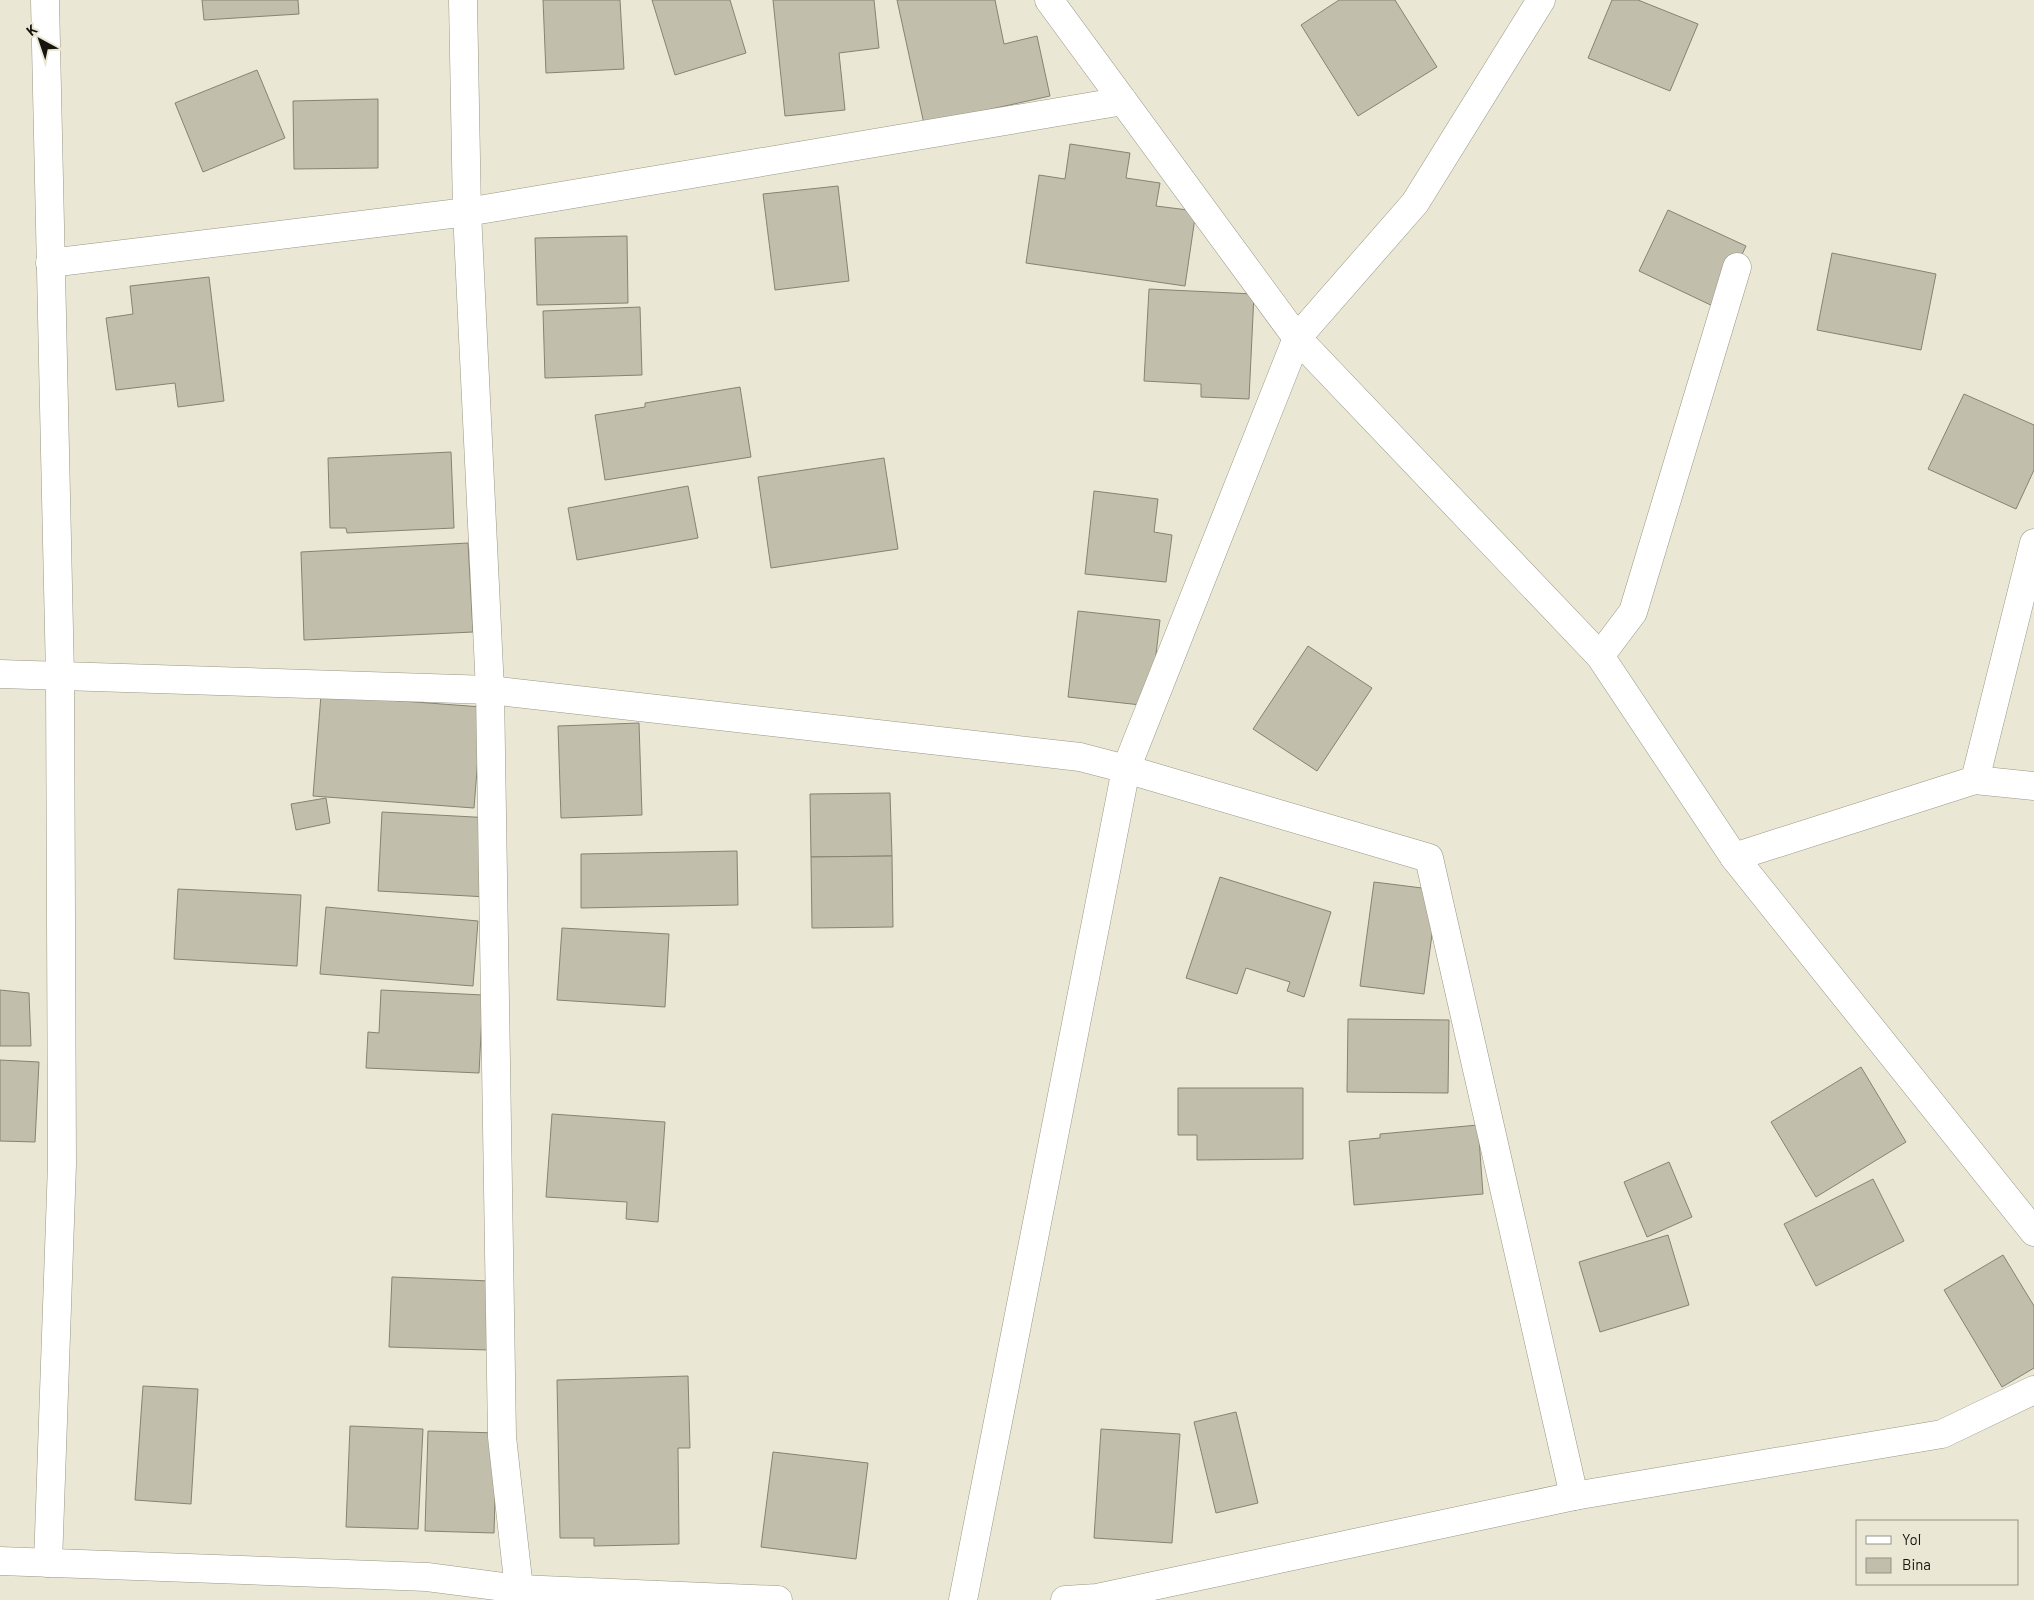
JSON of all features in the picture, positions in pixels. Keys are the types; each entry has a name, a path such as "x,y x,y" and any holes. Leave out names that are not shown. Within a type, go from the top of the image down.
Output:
{"street":[{"path":"45,0 60,676 62,1164 48,1563"},
{"path":"463,0 467,212 490,690 502,1436 519,1589"},
{"path":"1049,0 1297,338 1600,656 1734,857 2034,1232"},
{"path":"963,1600 1126,768 1297,338 1415,203 1541,0"},
{"path":"50,263 467,212 1123,100"},
{"path":"1600,656 1633,612 1737,267"},
{"path":"1975,780 2034,543"},
{"path":"0,674 490,690 1080,757 1126,768 1429,858 1574,1496"},
{"path":"1734,857 1975,780 2034,786"},
{"path":"1065,1600 1097,1598 1574,1496 1942,1434 2034,1390"},
{"path":"0,1561 427,1577 519,1589 778,1600"}],"building":[{"path":"202,0 298,0 299,14 204,20"},
{"path":"543,0 620,0 624,69 546,73"},
{"path":"652,0 730,0 746,53 675,75"},
{"path":"773,0 874,0 879,48 839,53 845,110 785,116"},
{"path":"897,0 995,0 1004,44 1037,36 1050,96 924,124"},
{"path":"1339,0 1395,0 1437,67 1358,116 1301,25"},
{"path":"1612,0 1638,0 1698,24 1670,91 1588,58"},
{"path":"257,70 285,138 203,172 175,103"},
{"path":"378,99 378,168 294,169 293,101"},
{"path":"1070,144 1130,153 1126,178 1160,183 1156,206 1196,211 1185,286 1026,263 1039,175 1065,179"},
{"path":"838,186 849,281 775,290 763,194"},
{"path":"1668,210 1746,246 1717,308 1639,271"},
{"path":"627,236 628,303 537,305 535,238"},
{"path":"1832,253 1936,274 1921,350 1817,330"},
{"path":"209,277 224,401 178,407 175,383 116,390 106,318 133,314 130,286"},
{"path":"1149,289 1254,294 1249,399 1201,397 1201,384 1144,381"},
{"path":"640,307 642,375 545,378 543,311"},
{"path":"740,387 751,457 605,480 595,415 645,407 645,403"},
{"path":"1964,394 2034,425 2034,470 2016,509 1928,469"},
{"path":"451,452 454,528 347,533 346,528 330,528 328,458"},
{"path":"884,458 898,549 771,568 758,477"},
{"path":"688,486 698,538 577,560 568,508"},
{"path":"1094,491 1158,499 1154,532 1172,535 1166,582 1085,574"},
{"path":"468,543 473,632 304,640 301,552"},
{"path":"1078,611 1160,620 1150,706 1068,697"},
{"path":"1308,646 1372,688 1317,771 1253,729"},
{"path":"321,695 482,707 474,808 313,796"},
{"path":"639,723 642,815 561,818 558,726"},
{"path":"890,793 892,856 811,857 810,794"},
{"path":"326,798 330,823 296,830 291,804"},
{"path":"382,812 492,818 487,897 378,891"},
{"path":"737,851 738,905 581,908 581,854"},
{"path":"892,856 893,927 812,928 811,857"},
{"path":"1220,877 1331,912 1304,997 1287,991 1290,982 1246,968 1237,994 1186,978"},
{"path":"1374,882 1438,890 1424,994 1360,986"},
{"path":"178,889 301,895 297,966 174,959"},
{"path":"326,907 478,921 473,986 320,974"},
{"path":"562,928 669,934 665,1007 557,1000"},
{"path":"0,990 29,993 31,1046 0,1046"},
{"path":"381,990 483,995 479,1073 366,1068 368,1032 379,1033"},
{"path":"1348,1019 1449,1020 1448,1093 1347,1092"},
{"path":"0,1060 39,1062 35,1142 0,1141"},
{"path":"1861,1067 1906,1142 1816,1197 1771,1122"},
{"path":"1178,1088 1303,1088 1303,1159 1197,1160 1197,1135 1178,1135"},
{"path":"552,1114 665,1122 658,1222 626,1219 627,1202 546,1197"},
{"path":"1478,1125 1483,1194 1354,1205 1349,1141 1380,1138 1380,1134"},
{"path":"1669,1162 1692,1217 1647,1237 1624,1182"},
{"path":"1873,1179 1904,1241 1816,1286 1784,1224"},
{"path":"1668,1235 1689,1305 1600,1332 1579,1262"},
{"path":"2003,1255 2034,1306 2034,1368 2002,1387 1944,1290"},
{"path":"392,1277 490,1281 488,1350 389,1347"},
{"path":"688,1376 690,1448 678,1448 679,1544 594,1546 594,1538 560,1538 557,1380"},
{"path":"143,1386 198,1389 191,1504 135,1500"},
{"path":"1236,1412 1258,1503 1216,1513 1194,1422"},
{"path":"350,1426 423,1429 418,1529 346,1527"},
{"path":"1101,1429 1180,1434 1172,1543 1094,1538"},
{"path":"428,1431 497,1433 494,1533 425,1531"},
{"path":"773,1452 868,1463 856,1559 761,1547"}]}
